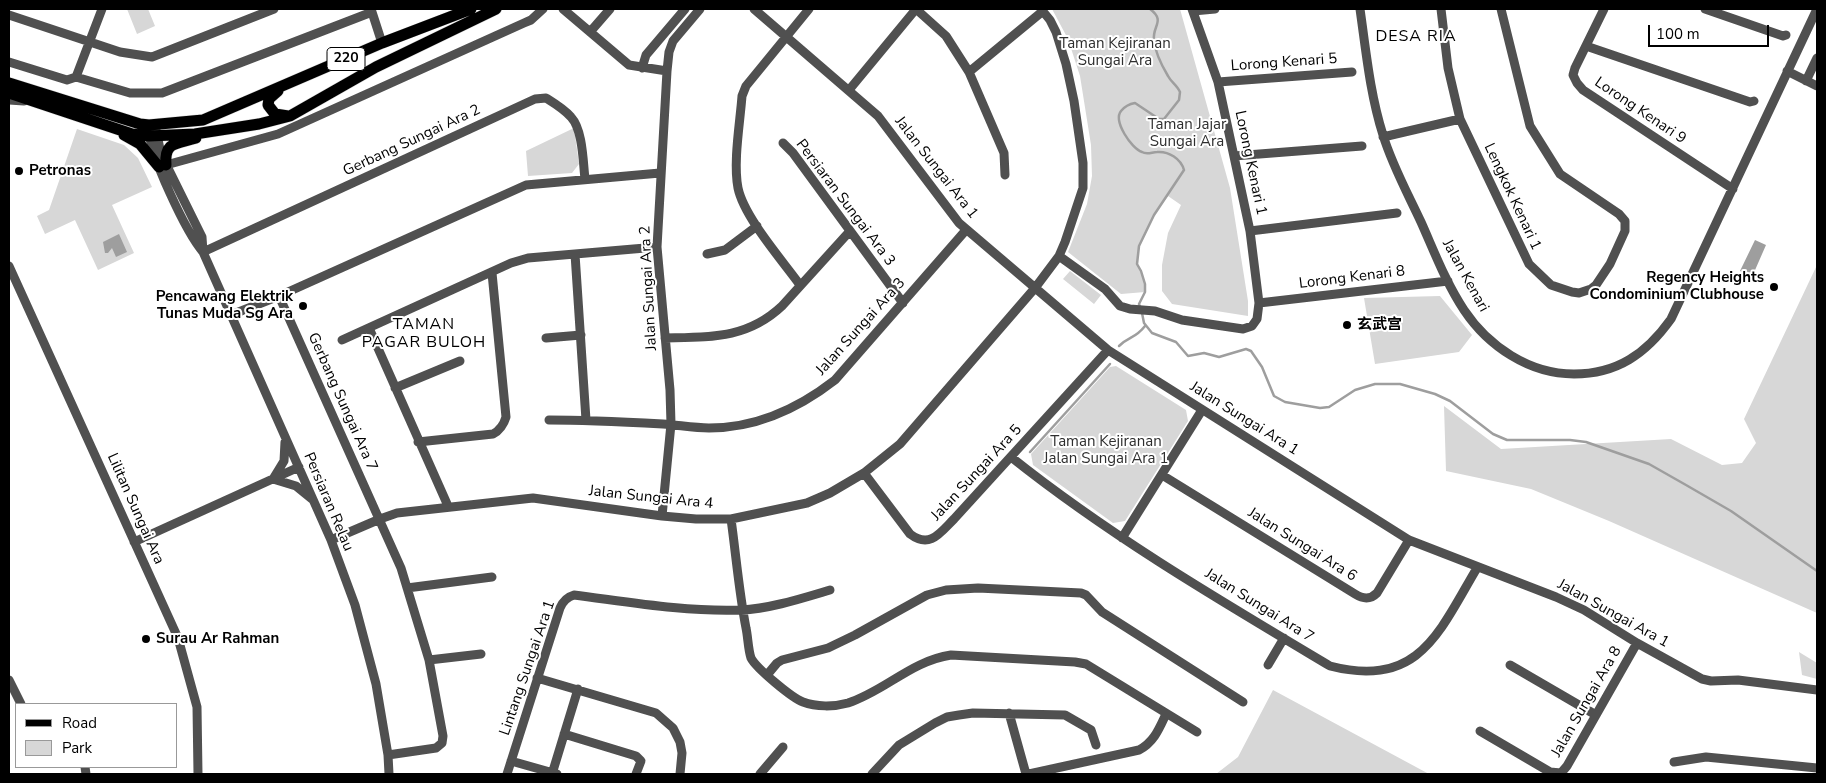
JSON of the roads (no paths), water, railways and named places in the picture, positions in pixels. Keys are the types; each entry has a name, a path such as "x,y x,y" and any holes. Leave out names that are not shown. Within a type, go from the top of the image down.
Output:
{"main road":[{"name":"220","path":"9,93 132,134 204,120 382,43 471,9"},
{"name":"220","path":"9,83 152,130 194,134 290,116 376,67 496,9"},
{"path":"290,84 273,94 268,104 275,114 290,116"},
{"path":"108,126 140,144 162,166"},
{"path":"162,166 165,153 172,146 238,127"}],"street":[{"path":"76,78 102,9"},
{"path":"9,15 101,46 152,57 274,9"},
{"path":"162,166 278,134 531,20 543,9"},
{"path":"563,9 623,61 634,67 667,71"},
{"path":"590,32 610,9"},
{"path":"642,68 646,55 685,9"},
{"name":"Jalan Sungai Ara 2","path":"662,516 671,424 670,390 657,247 667,71 669,52 673,41 698,9"},
{"name":"Jalan Sungai Ara 1","path":"754,9 878,116 953,216 966,230 1108,350 1408,540 1563,600 1584,610 1637,643 1702,679 1711,681 1738,680 1817,690"},
{"path":"800,285 745,209 738,190 736,173 742,96 746,86 809,9"},
{"path":"849,90 916,9 946,36 969,72 1004,153 1005,175"},
{"path":"1192,10 1215,9"},
{"name":"Jalan Kenari","path":"1360,9 1368,70 1383,137 1448,281 1464,310 1479,330 1517,360 1562,374 1587,374 1611,369 1634,358 1649,346 1671,320 1817,9"},
{"name":"Lengkok Kenari 1","path":"1441,9 1448,68 1460,119 1529,264 1551,285 1579,293 1596,285 1610,264 1625,231 1625,221 1619,214 1560,174 1530,126 1501,9"},
{"name":"Lorong Kenari 9","path":"1604,9 1575,68 1574,75 1577,84 1583,90 1733,189"},
{"path":"1705,9 1783,36 1786,35"},
{"path":"9,62 67,80 76,78 130,93 162,93 371,10 382,43"},
{"path":"969,72 1042,10"},
{"name":"Jalan Sungai Ara 4","path":"331,540 397,513 533,498 662,516 696,519 731,518 807,503 830,493 864,473 900,444 1034,288 1059,256 1082,195 1083,163 1066,64 1056,32 1042,10"},
{"name":"Lorong Kenari 1","path":"1059,256 1105,289 1120,306 1130,309 1147,309 1182,320 1243,329 1252,326 1257,319 1259,303 1250,231 1218,82 1192,10"},
{"path":"1586,46 1750,102 1754,101"},
{"path":"1806,81 1817,58"},
{"name":"Lorong Kenari 5","path":"1218,82 1352,72"},
{"path":"1787,72 1817,86"},
{"name":"Gerbang Sungai Ara 2","path":"203,252 535,99 546,98 571,116 577,124 585,179"},
{"path":"9,100 32,101"},
{"path":"1383,137 1460,119"},
{"name":"Persiaran Relau","path":"152,130 152,150 162,166 194,241 203,252 299,467 331,540 355,605 376,684 388,755 389,774"},
{"name":"Persiaran Sungai Ara 3","path":"783,143 793,153 903,303"},
{"path":"1234,156 1362,146"},
{"path":"231,315 279,296 526,184 660,174"},
{"path":"1250,231 1397,213"},
{"path":"707,254 725,250 757,226"},
{"name":"Jalan Sungai Ara 3","path":"549,420 671,424 708,428 728,427 766,419 794,407 815,396 835,380 966,230"},
{"path":"665,338 714,336 735,333 751,327 771,315 850,231"},
{"path":"342,340 528,258 657,247"},
{"path":"574,254 586,420"},
{"name":"Lilitan Sungai Ara","path":"9,266 178,638 196,700 198,774"},
{"path":"418,442 493,434 497,432 505,421 492,273"},
{"name":"Lorong Kenari 8","path":"1259,303 1448,281"},
{"name":"Gerbang Sungai Ara 7","path":"279,296 401,568 429,660 443,736 442,744 436,748 388,755"},
{"path":"369,328 448,506"},
{"path":"546,338 581,335"},
{"name":"Jalan Sungai Ara 5","path":"864,473 910,534 916,539 930,540 936,537 1108,350"},
{"path":"395,388 460,361"},
{"path":"1122,538 1202,410"},
{"path":"273,479 284,461 285,437"},
{"name":"Jalan Sungai Ara 7","path":"1011,457 1057,493 1122,538 1330,666 1350,671 1386,670 1414,657 1428,646 1439,632 1477,568"},
{"path":"134,542 299,467"},
{"name":"Jalan Sungai Ara 6","path":"1162,475 1363,598 1371,597 1377,593 1408,540"},
{"path":"273,479 296,486 314,501"},
{"path":"731,518 751,657 767,676 802,702 823,706 846,704 866,696 920,664 934,658 951,656 1075,662 1086,664 1197,732"},
{"path":"407,588 492,577"},
{"path":"767,676 777,663 782,660 828,648 855,636 927,595 936,592 978,588 1081,593 1086,595 1102,612 1243,702"},
{"name":"Lintang Sungai Ara 1","path":"507,774 560,608 562,603 570,596 682,609 743,610 796,600 830,590"},
{"path":"1268,665 1284,638"},
{"name":"Jalan Sungai Ara 8","path":"1480,731 1550,772 1561,773 1567,766 1637,643"},
{"path":"429,660 481,654"},
{"path":"1510,665 1596,715"},
{"path":"537,678 656,713 673,728 680,742 682,753 680,774"},
{"path":"9,680 20,703"},
{"path":"511,761 554,774 578,689"},
{"path":"872,774 900,745 947,717 973,713 1065,715 1091,730 1096,745"},
{"path":"1009,713 1028,774 1139,750 1151,742 1166,714"},
{"path":"564,734 636,756 640,761 636,774"},
{"path":"760,774 783,746"},
{"path":"1674,762 1706,757 1817,768"}],"waterway":[{"path":"1140,307 1139,304 1145,292 1145,284 1137,264 1139,246 1154,215 1184,170 1180,162 1170,154 1161,152 1146,153 1138,150 1124,134 1119,121 1121,111 1127,105 1135,103 1159,119 1164,119 1179,100 1180,92 1169,78 1156,49 1154,35 1158,20 1155,13 1150,9"},
{"path":"1142,313 1144,323 1152,333 1176,342 1188,356 1204,353 1219,357 1246,349 1251,351 1262,367 1274,396 1285,402 1320,408 1329,407 1355,390 1375,384 1400,384 1435,394 1450,401 1493,434 1507,440 1570,440 1586,442 1649,464 1731,511 1817,571"},
{"path":"1119,346 1145,326"},
{"path":"1030,452 1110,364"}],"place":[{"name":"Petronas","path":"19,171"},
{"name":"Regency Heights Condominium Clubhouse","path":"1774,287"},
{"name":"Pencawang Elektrik Tunas Muda Sg Ara","path":"303,306"},
{"name":"玄武宫","path":"1347,325"},
{"name":"Surau Ar Rahman","path":"146,639"}],"district":[{"name":"DESA RIA","path":"1416,37"},
{"name":"TAMAN PAGAR BULOH","path":"424,334"}],"park label":[{"name":"Taman Kejiranan Sungai Ara","path":"1115,52"},
{"name":"Taman Jajar Sungai Ara","path":"1187,134"},
{"name":"Taman Kejiranan Jalan Sungai Ara 1","path":"1106,450"}]}
